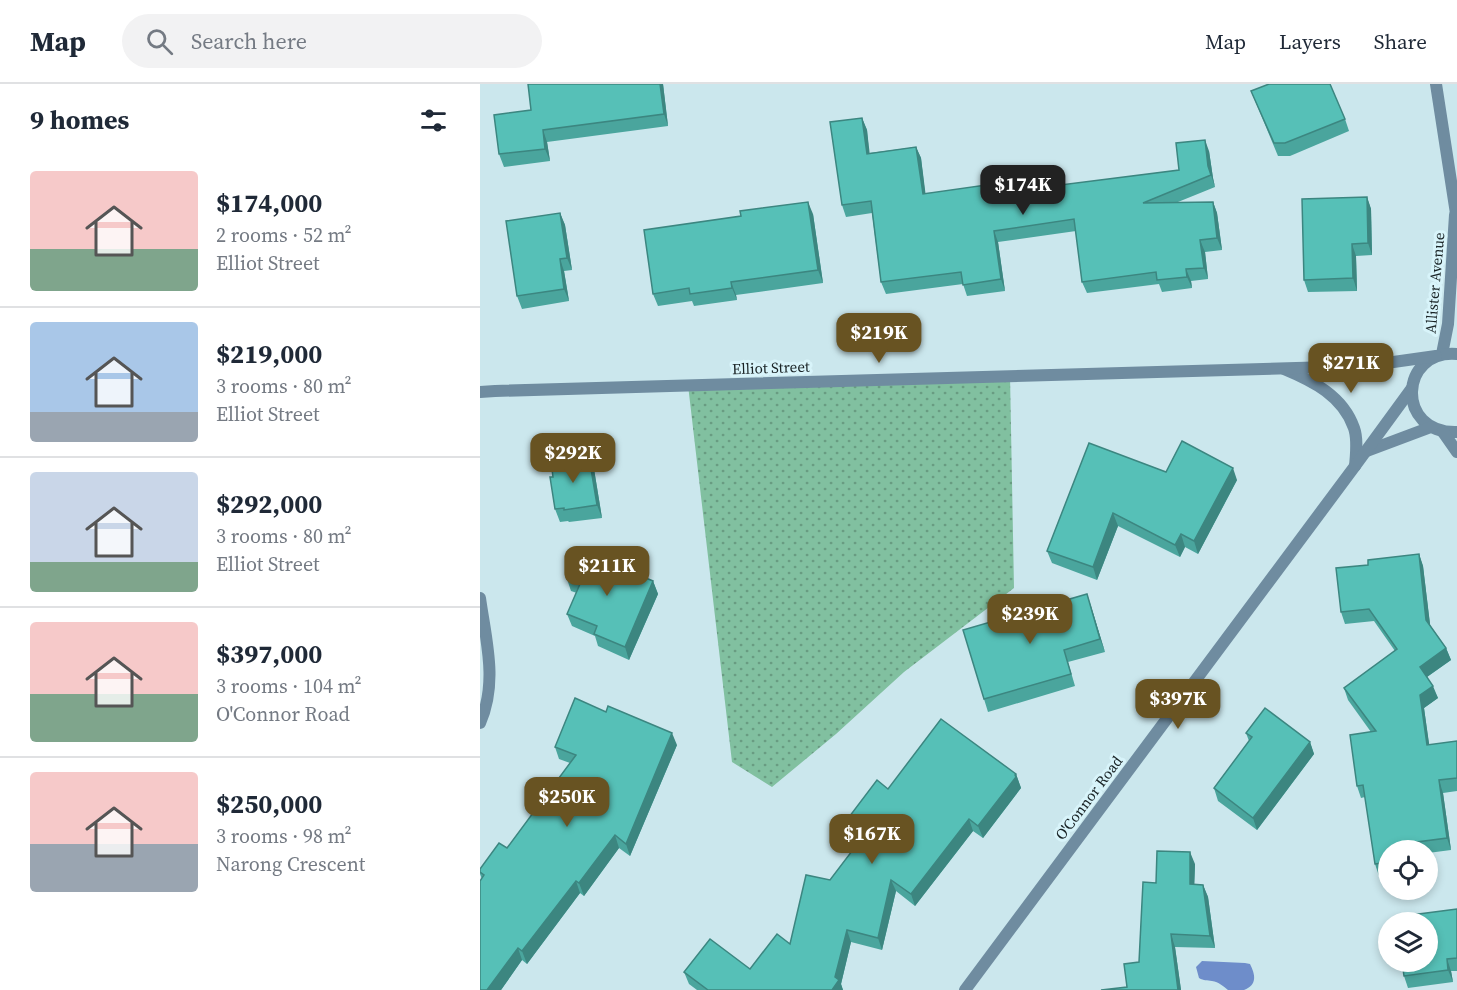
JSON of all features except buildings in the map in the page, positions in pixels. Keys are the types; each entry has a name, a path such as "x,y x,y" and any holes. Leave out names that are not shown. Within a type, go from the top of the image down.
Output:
{"street":[{"name":"Allister Avenue","path":"1436,84 1456,218 1448,324 1439,355"},
{"name":"Elliot Street","path":"480,393 518,390 1365,366 1457,354"},
{"name":"O'Connor Road","path":"966,990 1366,452 1412,388 1414,378 1420,369 1427,361 1439,355"},
{"name":"Elliot Street","path":"1280,367 1319,386 1341,405 1354,428 1355,466"},
{"path":"1412,388 1412,400 1422,420 1443,432 1457,432"},
{"path":"1366,452 1431,427"},
{"path":"1443,432 1457,452"},
{"path":"480,598 490,672 487,707 480,723"}],"green space":[{"path":"1010,375 1014,588 904,672 836,734 772,787 732,762 688,385"}],"water":[{"path":"1202,961 1250,964 1254,975 1252,985 1244,990 1228,990 1217,982 1201,979 1196,967"}]}
